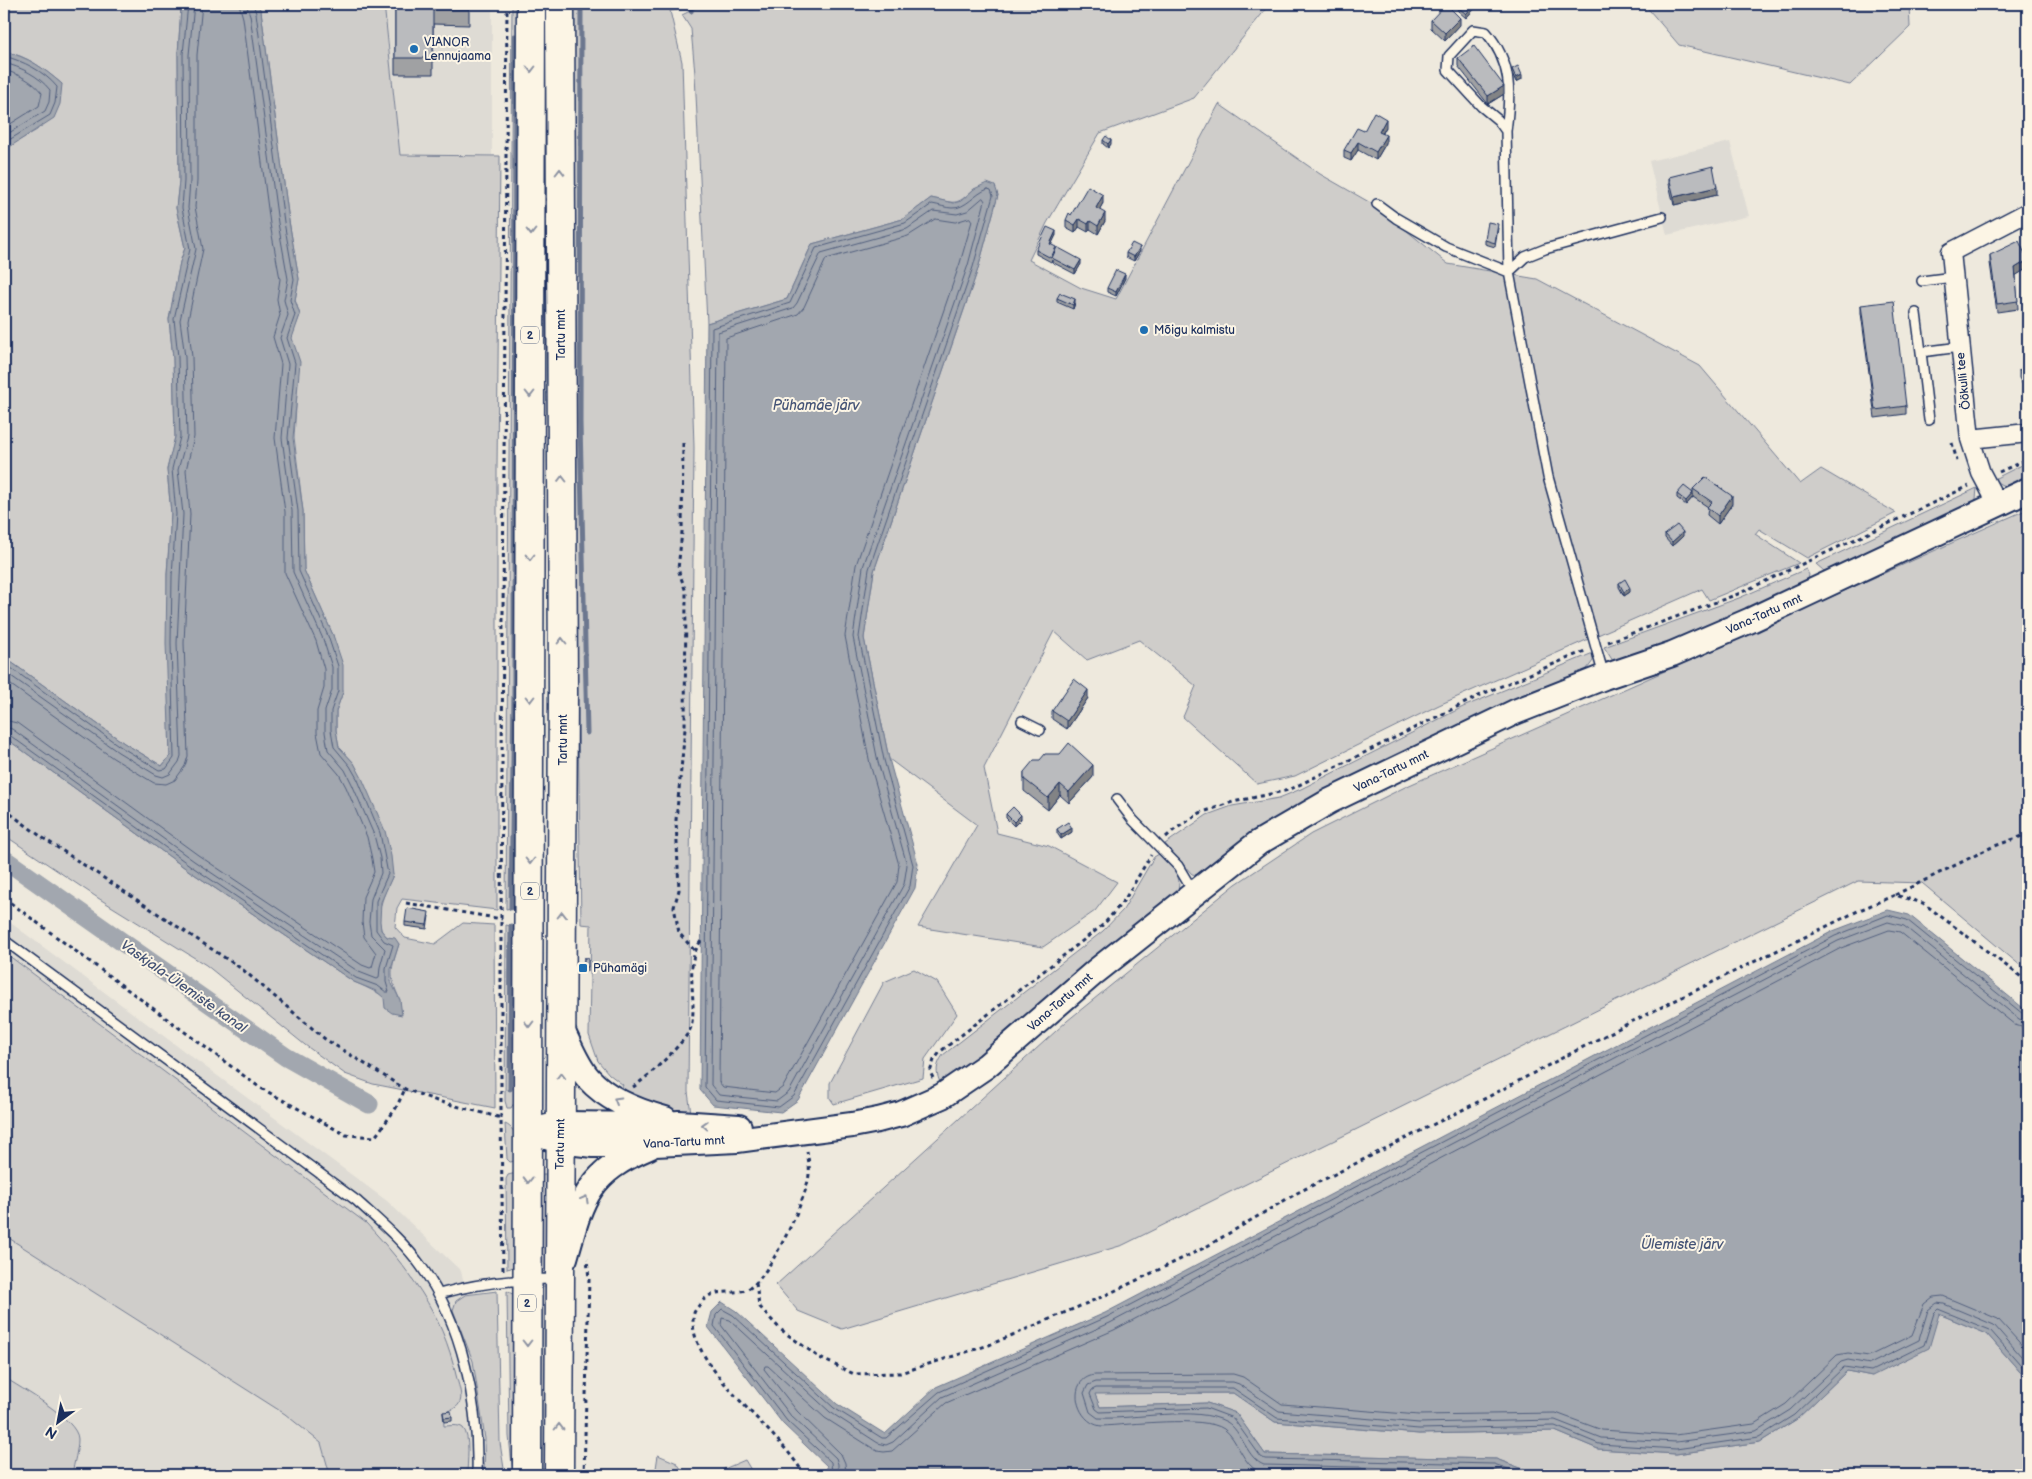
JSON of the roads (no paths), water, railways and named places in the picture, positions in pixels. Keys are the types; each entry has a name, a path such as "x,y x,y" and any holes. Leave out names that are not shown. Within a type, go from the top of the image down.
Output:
{"highway":[{"name":"2","path":"527,1475 515,1280 529,1132 531,4"},
{"name":"Tartu mnt","path":"560,4 563,680 559,1278 560,1475"}],"street":[{"name":"Öökulli tee","path":"1998,505 1977,462 1970,439 1951,252 2028,212"},
{"path":"1970,439 2028,433"},
{"name":"Vana-Tartu mnt","path":"560,1133 593,1144 655,1144 737,1140 878,1120 901,1114 942,1096 967,1080 986,1066 1095,972 1194,893 1258,844 1330,801 1515,712 1604,677 1672,654 1751,620 2028,490"},
{"path":"561,1028 588,1079 604,1093 651,1116 678,1123"},
{"name":"Vana-Tartu mnt","path":"560,1133 678,1123 807,1130"},
{"path":"529,1132 560,1133"},
{"path":"559,1278 580,1209 592,1185 609,1168 621,1160 655,1144"}],"lane":[{"path":"1506,130 1448,70 1449,56 1473,30 1486,32 1497,44 1505,64 1510,100 1506,130 1509,272 1548,477 1604,677"},
{"path":"1377,204 1396,218 1446,247 1509,272"},
{"path":"1509,272 1525,257 1545,249 1662,217"},
{"path":"1922,281 1953,277"},
{"path":"1916,313 1929,420"},
{"path":"1921,352 1960,347"},
{"path":"1022,721 1040,730"},
{"path":"1117,799 1133,820 1178,866 1194,893"},
{"path":"4,940 357,1201 393,1233 421,1265 439,1294 466,1361 478,1443 477,1475"},
{"path":"439,1294 466,1286 515,1280 559,1278"}],"water":[{"path":"185,4 257,4 261,11 289,221 299,279 295,300 300,315 292,338 300,362 293,438 303,511 304,570 333,635 343,665 343,692 336,711 336,730 339,747 354,763 362,778 385,831 391,856 393,875 381,902 380,921 381,930 387,937 395,938 399,944 391,969 391,982 400,1000 402,1015 392,1013 385,1008 384,998 376,991 354,982 188,870 4,737 4,657 124,743 162,766 170,756 166,643 167,575 171,513 167,469 175,437 173,358 169,319 180,262 185,248 176,208 179,181 178,54 181,8"},
{"path":"4,51 35,64 62,84 60,104 54,118 4,149"},
{"name":"Pühamäe järv","path":"987,183 995,186 998,195 978,269 874,571 864,638 889,759 918,864 915,888 798,1100 781,1112 713,1105 700,1090 707,323 787,299 812,244 903,219 931,198 954,203 961,201 974,189"},
{"name":"Ülemiste järv","path":"1888,910 1909,915 2028,1012 2028,1381 1987,1334 1939,1314 1929,1348 1872,1376 1847,1371 1797,1419 1760,1442 1676,1454 1598,1449 1555,1431 1419,1434 1275,1422 1233,1393 1095,1394 1100,1407 1207,1403 1236,1413 1265,1454 1496,1459 1534,1473 1596,1475 827,1475 827,1466 783,1424 708,1327 712,1312 722,1302 736,1311 837,1404 885,1434 936,1387 1105,1313 1833,931"}],"waterway":[{"path":"581,4 580,422 587,733"},
{"path":"686,4 691,11"},
{"path":"511,908 514,694 515,36"},
{"name":"Vaskjala-Ülemiste kanal","path":"4,859 286,1057 369,1104"},
{"path":"510,1089 511,926"}],"place":[{"name":"VIANOR Lennujaama","path":"414,49"},
{"name":"Mõigu kalmistu","path":"1144,330"},
{"name":"Pühamägi","path":"583,968"}]}
